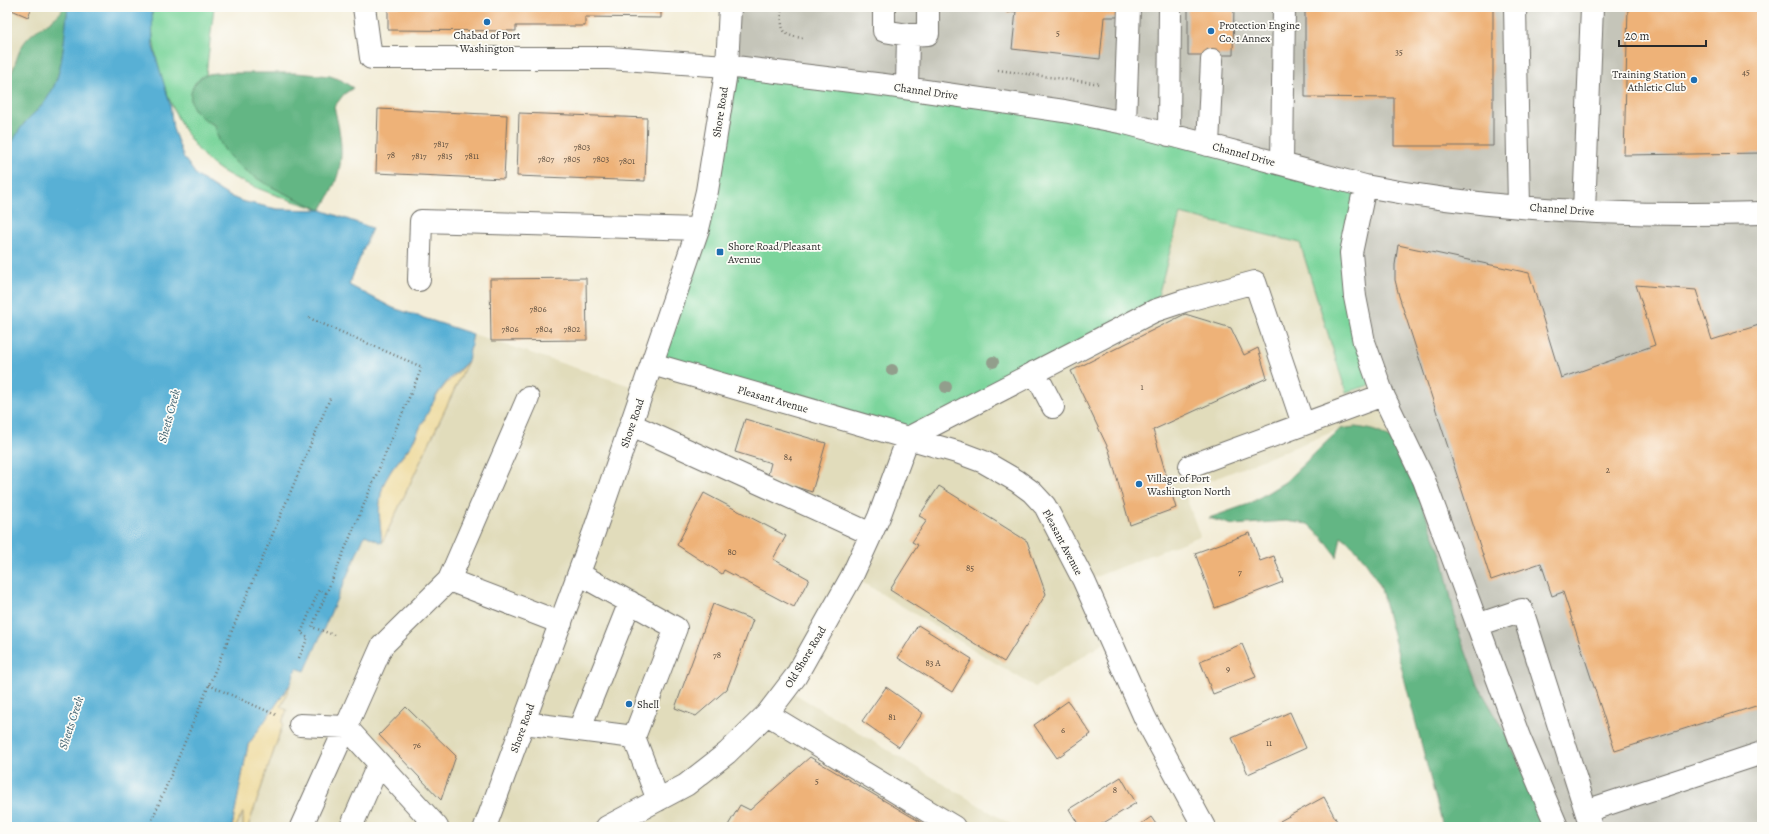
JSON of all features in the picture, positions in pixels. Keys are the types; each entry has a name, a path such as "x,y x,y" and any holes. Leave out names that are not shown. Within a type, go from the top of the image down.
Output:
{"street":[{"name":"Channel Drive","path":"364,7 371,58 608,58 727,66 907,88 1064,111 1126,123 1365,186 1479,203 1584,211 1705,215 1762,213"},
{"name":"Shore Road","path":"486,827 632,425 698,230 707,191 727,66 730,7"},
{"path":"884,7 884,31 908,35 928,34 928,7"},
{"path":"1126,123 1130,7"},
{"path":"1169,135 1170,7"},
{"path":"1282,164 1284,7"},
{"path":"1515,7 1519,206"},
{"path":"1584,211 1592,7"},
{"path":"907,88 908,35"},
{"path":"1208,145 1212,60"},
{"path":"1365,186 1351,253 1355,298 1364,342 1383,395 1424,480 1519,737 1557,827"},
{"path":"419,280 420,221 698,230"},
{"path":"908,438 1154,311 1184,301 1255,282 1303,424"},
{"name":"Pleasant Avenue","path":"652,364 960,453 984,462 1017,481 1032,492 1044,506 1084,581 1145,718 1204,827"},
{"path":"1035,372 1053,407"},
{"path":"1190,466 1383,395"},
{"path":"301,827 382,646 449,580 528,398"},
{"path":"632,425 871,534"},
{"name":"Old Shore Road","path":"607,827 640,820 658,800 686,786 727,753 767,714 796,676 852,576 871,534 908,438"},
{"path":"579,574 676,628 634,737 658,800"},
{"path":"449,580 561,624"},
{"path":"579,730 630,602"},
{"path":"1477,625 1522,610 1589,819 1762,753"},
{"path":"767,714 954,827"},
{"path":"524,723 634,737"},
{"path":"300,725 346,726 437,827"},
{"path":"351,827 379,763"}],"path":[{"path":"782,7 782,21 784,30 791,37 804,38"},
{"path":"998,70 1067,79 1126,90"},
{"path":"309,318 422,367 312,627 334,635"},
{"path":"148,827 331,396"},
{"path":"299,658 308,637 301,633 319,590 326,593"},
{"path":"209,685 300,725"}],"shaded area":[{"path":"7,7 68,7 7,155"},
{"path":"730,7 1762,7 1762,827 1554,827 1541,809 1504,731 1478,685 1458,631 1399,445 1351,253 726,70"},
{"path":"1180,214 1300,242 1346,392 1378,383 1399,445 1340,429 1184,491 1200,536 1085,581 1110,639 1035,687 852,576 787,689 1015,827 232,827 248,745 291,683 297,668 305,671 365,535 382,542 468,361 473,334 643,390 652,364 1154,311"}],"green space":[{"path":"64,7 68,7 64,41 60,66 53,88 44,103 22,126 7,155 7,81 23,44 31,35 61,12"},
{"path":"152,7 214,7 206,75 195,83 191,93 206,121 215,125 219,139 226,151 236,163 263,182 321,210 245,183 222,171 206,158 192,141 179,120 169,98 155,50 152,27"},
{"path":"726,70 1064,111 1363,185 1351,253 1378,383 1346,392 1300,243 1180,214 1154,311 908,438 652,364 699,229"},
{"path":"296,73 330,76 341,80 353,88 344,94 334,107 340,136 341,160 335,184 321,210 263,182 236,163 226,152 219,140 215,125 199,115 192,106 191,94 193,87 198,80 209,74"},
{"path":"1355,427 1378,432 1399,445 1442,557 1458,631 1478,685 1504,731 1541,809 1554,827 1443,827 1380,585 1363,558 1353,546 1341,536 1337,557 1323,538 1308,524 1286,521 1233,525 1209,518 1249,504 1285,482 1340,429"}],"sand":[{"path":"468,361 382,543 380,506 381,494 385,481 392,469 410,447 439,393"},
{"path":"291,683 281,707 287,710 282,722 283,724 248,827 243,827 243,812 236,827 232,827 248,745"}],"water":[{"name":"Sheets Creek","path":"68,7 152,7 153,47 170,104 173,129 184,158 197,176 227,195 241,201 277,209 321,210 372,228 349,285 393,308 473,334 468,361 448,380 438,393 411,445 392,469 384,483 381,493 379,513 382,543 365,535 305,671 296,668 291,683 248,745 232,827 7,827 7,155 22,126 44,103 53,88 60,66"}],"building":[{"path":"7,7 32,7 28,17"},
{"name":"Chabad of Port Washington","path":"388,7 661,7 661,18 585,17 585,26 516,26 516,31 388,30"},
{"path":"1007,7 1118,7 1118,17 1104,17 1100,59 1012,49 1016,11 1007,13"},
{"name":"Protection Engine Co. 1 Annex","path":"1188,7 1234,7 1233,55 1188,55"},
{"path":"1305,7 1493,7 1493,146 1394,146 1394,98 1305,97"},
{"name":"Training Station Athletic Club","path":"1628,7 1762,7 1762,153 1624,155"},
{"path":"378,109 507,115 504,179 376,173"},
{"path":"519,113 647,118 645,181 517,176"},
{"path":"1398,245 1529,273 1561,378 1655,345 1636,285 1696,290 1712,340 1762,324 1762,704 1615,751 1563,592 1552,596 1541,563 1491,580 1399,296 1395,280 1395,265"},
{"path":"586,278 587,340 491,341 490,279"},
{"path":"1185,314 1231,328 1244,355 1258,348 1267,378 1153,430 1176,508 1130,525 1109,450 1071,371"},
{"path":"745,419 826,443 812,492 767,478 771,463 735,452"},
{"path":"939,486 1027,541 1046,594 1004,662 890,590 918,545 912,542 927,520 919,516"},
{"path":"704,493 786,536 773,559 809,579 794,607 724,570 722,574 677,545"},
{"path":"1250,533 1260,561 1274,556 1283,582 1215,608 1195,553"},
{"path":"713,604 753,620 727,689 696,716 675,708"},
{"path":"918,625 972,659 952,692 898,658"},
{"path":"1242,644 1256,677 1213,694 1200,661"},
{"path":"886,687 923,713 899,747 862,721"},
{"path":"1068,701 1091,734 1057,758 1034,725"},
{"path":"406,707 456,756 441,800 379,735"},
{"path":"1290,712 1306,748 1248,774 1232,738"},
{"path":"810,757 929,827 727,827 740,805 750,810"},
{"path":"1121,777 1136,803 1097,827 1080,827 1069,809"},
{"path":"1324,797 1340,827 1283,827 1280,821"},
{"path":"1151,817 1158,827 1137,827"}],"place":[{"name":"Chabad of Port Washington","path":"487,22"},
{"name":"Protection Engine Co. 1 Annex","path":"1211,31"},
{"name":"Training Station Athletic Club","path":"1694,80"},
{"name":"Shore Road/Pleasant Avenue","path":"720,252"},
{"name":"Village of Port Washington North","path":"1139,484"},
{"name":"Shell","path":"629,704"}]}
